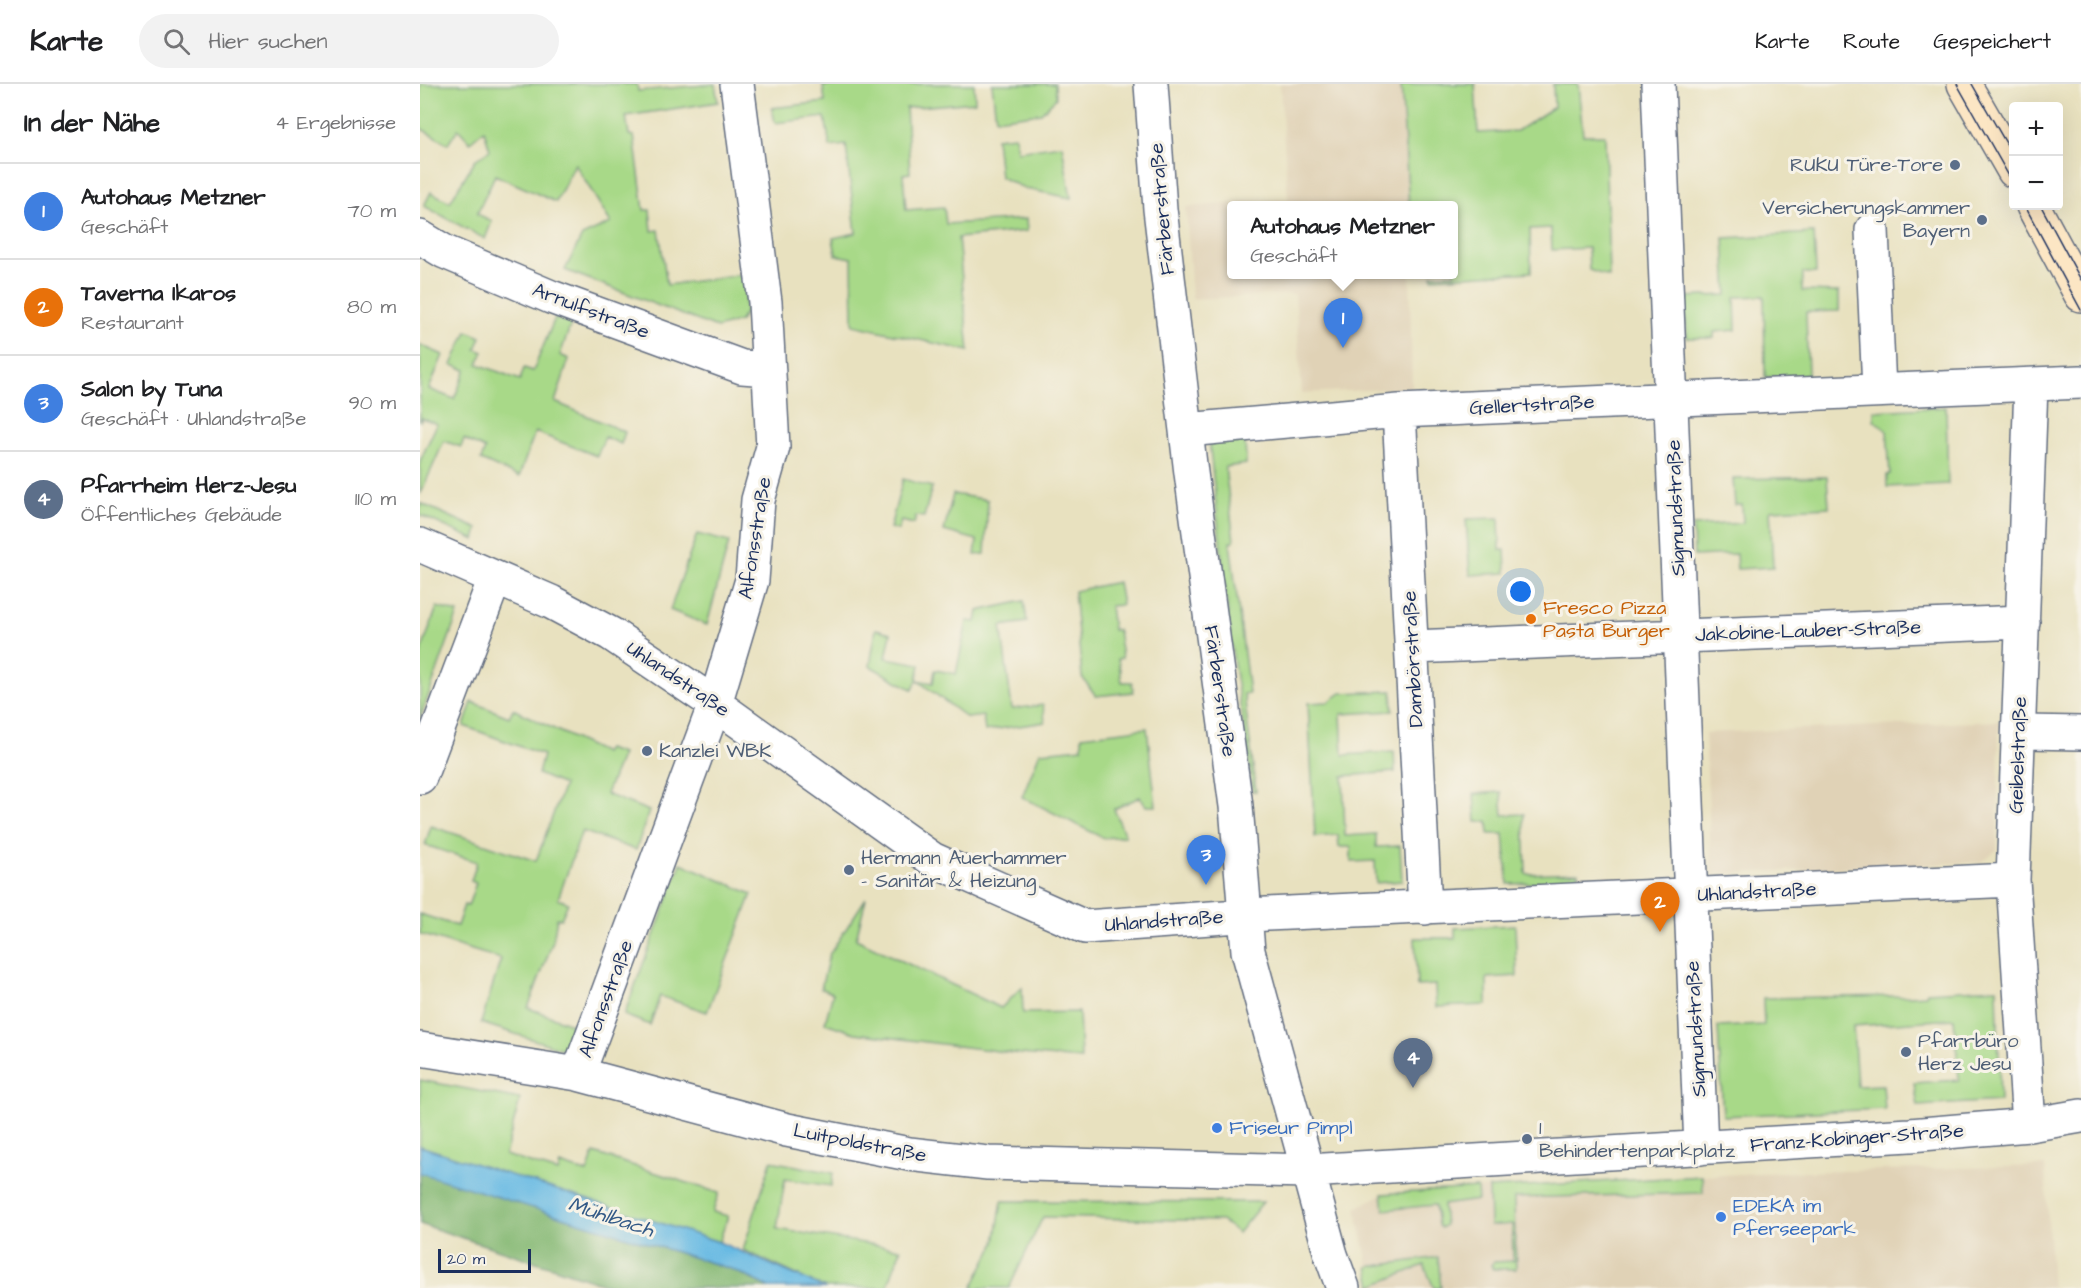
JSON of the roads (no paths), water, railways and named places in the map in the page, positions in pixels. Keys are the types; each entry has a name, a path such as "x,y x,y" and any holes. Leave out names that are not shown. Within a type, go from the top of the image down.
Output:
{"street":[{"name":"Alfonsstraße","path":"578,1074 715,704 752,580 758,500 773,447 765,302 737,84"},
{"name":"Färberstraße","path":"1151,84 1160,209 1186,430 1236,806 1248,951 1331,1255 1343,1288"},
{"name":"Sigmundstraße","path":"1658,84 1701,1148"},
{"path":"1964,84 2009,164"},
{"path":"2035,210 2081,295"},
{"path":"1872,230 1879,390"},
{"name":"Arnulfstraße","path":"420,237 445,252 551,297 742,367 768,369"},
{"name":"Gellertstraße","path":"1186,430 1399,411 2081,382"},
{"name":"Geibelstraße","path":"2029,1125 2013,880 2031,385"},
{"name":"Dambörstraße","path":"1399,411 1425,908"},
{"name":"Uhlandstraße","path":"420,545 551,602 611,634 715,704 932,859 1085,927 1246,915 2013,880"},
{"path":"420,777 495,578"},
{"name":"Jakobine-Lauber-Straße","path":"1413,647 2023,622"},
{"path":"2019,732 2081,733"},
{"name":"Luitpoldstraße","path":"420,1049 578,1074 787,1130 909,1154 988,1163 1308,1171"},
{"name":"Franz-Kobinger-Straße","path":"1308,1171 1701,1148 2029,1125 2081,1116"}],"water":[{"name":"Mühlbach","path":"420,1146 719,1242 825,1288 771,1288 731,1269 420,1173"}],"tram line":[{"path":"1957,84 2009,176"},
{"path":"1972,84 2013,156"},
{"path":"2027,210 2081,310"},
{"path":"2043,210 2081,280"}],"place":[{"name":"RUKU Türe-Tore","path":"1955,165"},
{"name":"Versicherungskammer Bayern","path":"1982,220"},
{"name":"Autohaus Metzner","path":"1343,348"},
{"name":"Fresco Pizza Pasta Burger","path":"1531,619"},
{"name":"Kanzlei WBK","path":"647,751"},
{"name":"Hermann Auerhammer - Sanitär & Heizung","path":"849,870"},
{"name":"Salon by Tuna","path":"1206,885"},
{"name":"Taverna Ikaros","path":"1660,932"},
{"name":"Pfarrbüro Herz Jesu","path":"1906,1052"},
{"name":"Pfarrheim Herz-Jesu","path":"1413,1088"},
{"name":"Friseur Pimpl","path":"1217,1128"},
{"name":"1 Behindertenparkplatz","path":"1527,1139"},
{"name":"EDEKA im Pferseepark","path":"1721,1217"}]}
